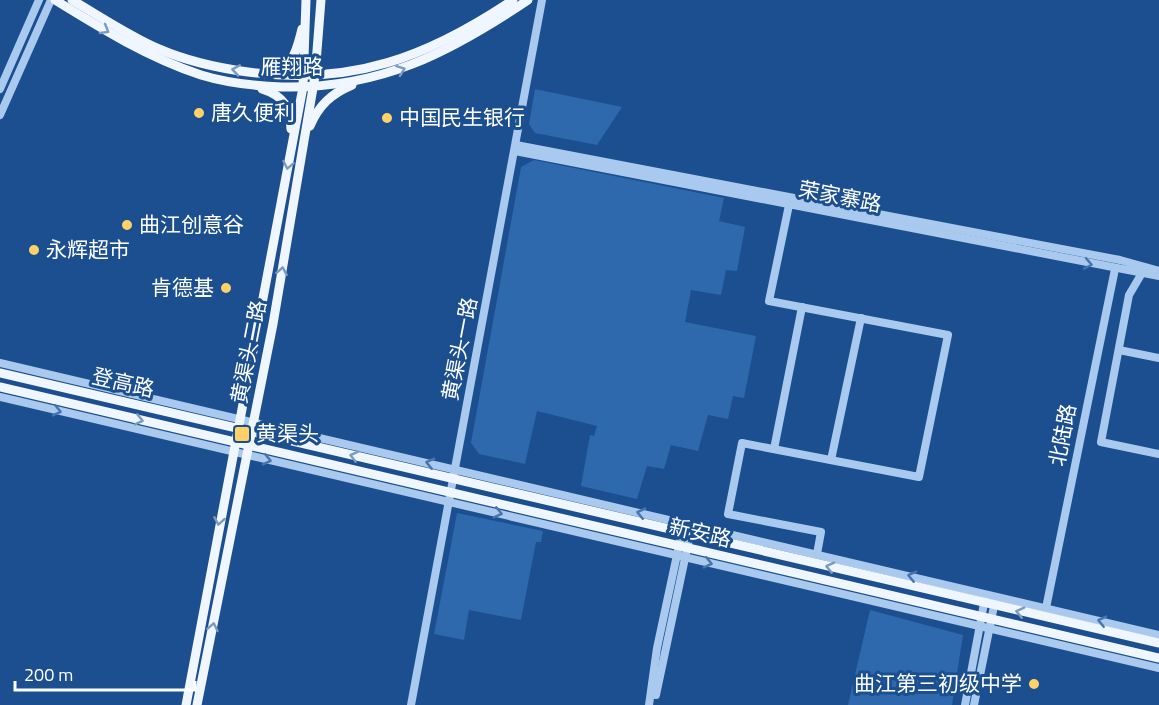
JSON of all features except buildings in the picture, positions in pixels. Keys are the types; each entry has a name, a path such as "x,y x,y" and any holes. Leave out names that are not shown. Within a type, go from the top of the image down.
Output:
{"main road":[{"name":"雁翔路","path":"53,0 109,33 157,57 201,75 249,84 303,87 394,73 445,51 528,0"},
{"name":"雁翔路","path":"72,0 171,54 202,63 258,73 303,76 352,72 415,55 461,32 513,0"},
{"path":"258,73 281,67 292,59 297,51 305,18 306,0"},
{"name":"黄渠头二路","path":"197,705 253,427 304,139 315,76 321,0"},
{"name":"黄渠头二路","path":"186,705 233,447 303,87 305,18"},
{"path":"304,139 316,113 329,98 366,79"},
{"path":"249,84 276,94 286,104 290,112 292,142"},
{"name":"登高路","path":"0,373 239,423"},
{"name":"登高路","path":"0,387 233,447"},
{"name":"新安路","path":"239,423 984,598 1159,643"},
{"name":"新安路","path":"233,447 451,492 682,552 980,622 1159,658"}],"street":[{"path":"0,89 39,0"},
{"path":"0,115 53,0"},
{"name":"黄渠头一路","path":"411,705 542,0"},
{"name":"荣家寨路","path":"516,148 789,205 1159,276"},
{"name":"荣家寨路","path":"516,148 1120,260 1159,271"},
{"path":"789,205 769,301 948,335 920,477 742,444 728,514 821,532 817,554"},
{"name":"北陆路","path":"1046,608 1115,269"},
{"path":"1142,273 1129,295 1101,442 1159,454"},
{"path":"774,449 802,307"},
{"path":"831,460 861,318"},
{"path":"1119,350 1159,358"},
{"path":"0,363 239,423"},
{"path":"0,397 233,447"},
{"path":"248,450 449,502 682,552"},
{"path":"654,705 687,528 817,554 984,598 965,705"},
{"path":"649,705 657,648 682,552"},
{"path":"974,705 995,601 1046,608 1159,634"},
{"path":"991,624 1159,668"}],"shaded area":[{"path":"535,89 622,107 597,145 535,133 529,124"},
{"path":"534,160 724,198 719,221 745,227 737,271 726,270 721,295 691,290 685,322 756,336 744,398 733,396 728,419 708,415 698,451 671,445 664,469 647,466 637,499 581,486 590,435 594,436 597,426 537,411 525,464 479,454 471,443 521,167"},
{"path":"457,513 543,531 541,542 536,542 521,620 469,610 464,640 434,634"},
{"path":"870,610 963,635 952,705 848,705"}],"place":[{"name":"唐久便利","path":"199,113"},
{"name":"中国民生银行","path":"387,118"},
{"name":"曲江创意谷","path":"127,225"},
{"name":"永辉超市","path":"34,250"},
{"name":"肯德基","path":"226,288"},
{"name":"黄渠头","path":"242,434"},
{"name":"曲江第三初级中学","path":"1034,684"}]}
